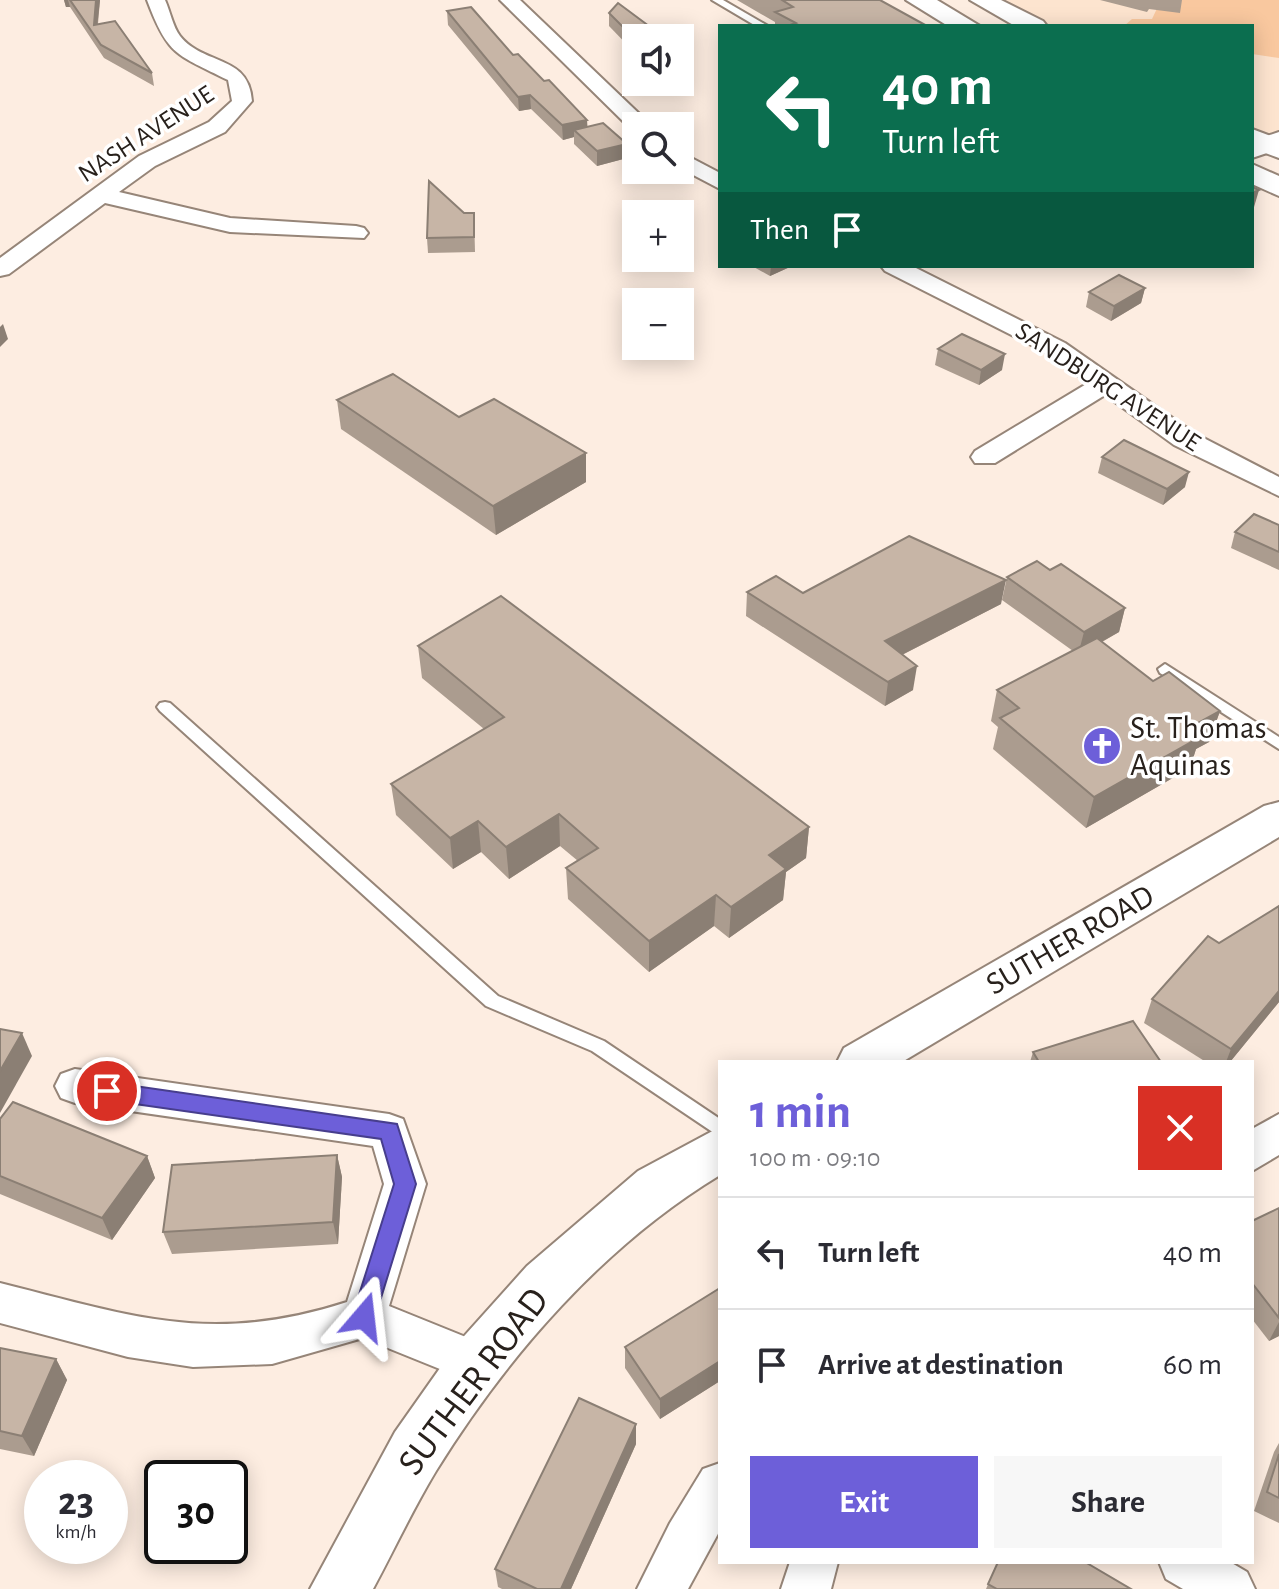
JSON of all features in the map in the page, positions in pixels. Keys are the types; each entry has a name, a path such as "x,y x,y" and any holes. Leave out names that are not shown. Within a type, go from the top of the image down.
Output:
{"main road":[{"path":"918,0 963,24"},
{"path":"982,0 1030,24"},
{"path":"1254,173 1279,187"}],"street":[{"name":"NASH AVENUE","path":"0,269 147,161 217,127 230,117 242,101 241,85 235,76 189,53 171,38 156,0"},
{"path":"509,0 626,112"},
{"path":"1254,169 1268,148"},
{"path":"694,167 718,181"},
{"path":"100,195 230,225 356,233"},
{"name":"SANDBURG AVENUE","path":"897,268 1056,348 1184,439 1279,488"},
{"path":"985,457 1089,392 1108,385"},
{"name":"SUTHER ROAD","path":"864,1060 1098,914 1279,817"},
{"path":"75,1086 389,1131 405,1184 364,1317"},
{"path":"1254,1151 1279,1131"},
{"name":"SUTHER ROAD","path":"340,1589 415,1452 477,1363 546,1283 618,1217 656,1187 718,1150"},
{"path":"0,1303 151,1339 202,1347 255,1346 309,1336 364,1317 477,1363"},
{"path":"662,1589 718,1490"},
{"path":"806,1589 813,1564"},
{"path":"1186,1564 1230,1589"}],"lane":[{"path":"716,0 759,24"},
{"path":"1165,669 1279,744"},
{"path":"165,707 492,1001 598,1046 718,1128"}],"shaded area":[{"path":"990,0 1279,0 1279,147 1254,134 1254,24 1037,24"},
{"path":"1161,0 1279,0 1279,58 1254,54 1254,24 1126,24 1132,19 1152,19"}],"building":[{"path":"70,0 96,0 94,25 115,21 152,73 101,45"},
{"path":"782,0 880,0 923,24 793,24 796,23 775,12 793,7"},
{"path":"618,3 646,24 622,26 609,13"},
{"path":"471,7 513,55 518,54 544,81 549,80 587,120 562,125 530,95 518,97 447,11"},
{"path":"603,123 622,140 622,145 597,151 574,130"},
{"path":"429,181 464,213 474,213 474,237 427,238"},
{"path":"1119,275 1145,288 1114,306 1089,292"},
{"path":"962,334 1005,354 981,370 938,349"},
{"path":"393,374 459,417 494,399 586,453 493,506 337,400"},
{"path":"1124,440 1189,472 1167,489 1102,457"},
{"path":"1254,514 1279,525 1279,552 1235,532"},
{"path":"909,536 1006,580 885,641 917,666 888,682 747,592 776,576 803,593"},
{"path":"1037,561 1050,570 1061,564 1125,608 1084,632 1007,577"},
{"path":"501,596 809,827 769,855 786,869 731,907 716,895 649,941 566,868 598,848 559,814 506,847 478,821 450,838 391,784 504,717 418,646"},
{"name":"St. Thomas Aquinas","path":"1097,638 1153,681 1169,672 1220,711 1189,728 1200,737 1094,797 1000,718 1019,708 997,690"},
{"path":"1279,906 1279,991 1231,1049 1152,999 1208,936 1219,943"},
{"path":"1133,1021 1160,1060 1038,1060 1033,1052"},
{"path":"0,1029 22,1033 0,1071"},
{"path":"13,1102 147,1156 102,1218 0,1176 0,1119"},
{"path":"337,1155 333,1222 163,1232 172,1165"},
{"path":"1279,1208 1279,1318 1254,1286 1254,1220"},
{"path":"718,1289 718,1362 660,1399 625,1347"},
{"path":"0,1348 56,1359 22,1436 0,1431"},
{"path":"579,1398 636,1424 561,1589 537,1589 495,1569"},
{"path":"1279,1454 1279,1498 1267,1492"},
{"path":"997,1564 1088,1564 1131,1589 997,1589 988,1584"}],"place":[{"name":"St. Thomas Aquinas","path":"1102,746"}],"route":[{"path":"107,1091 389,1131 405,1184 364,1317"}]}
